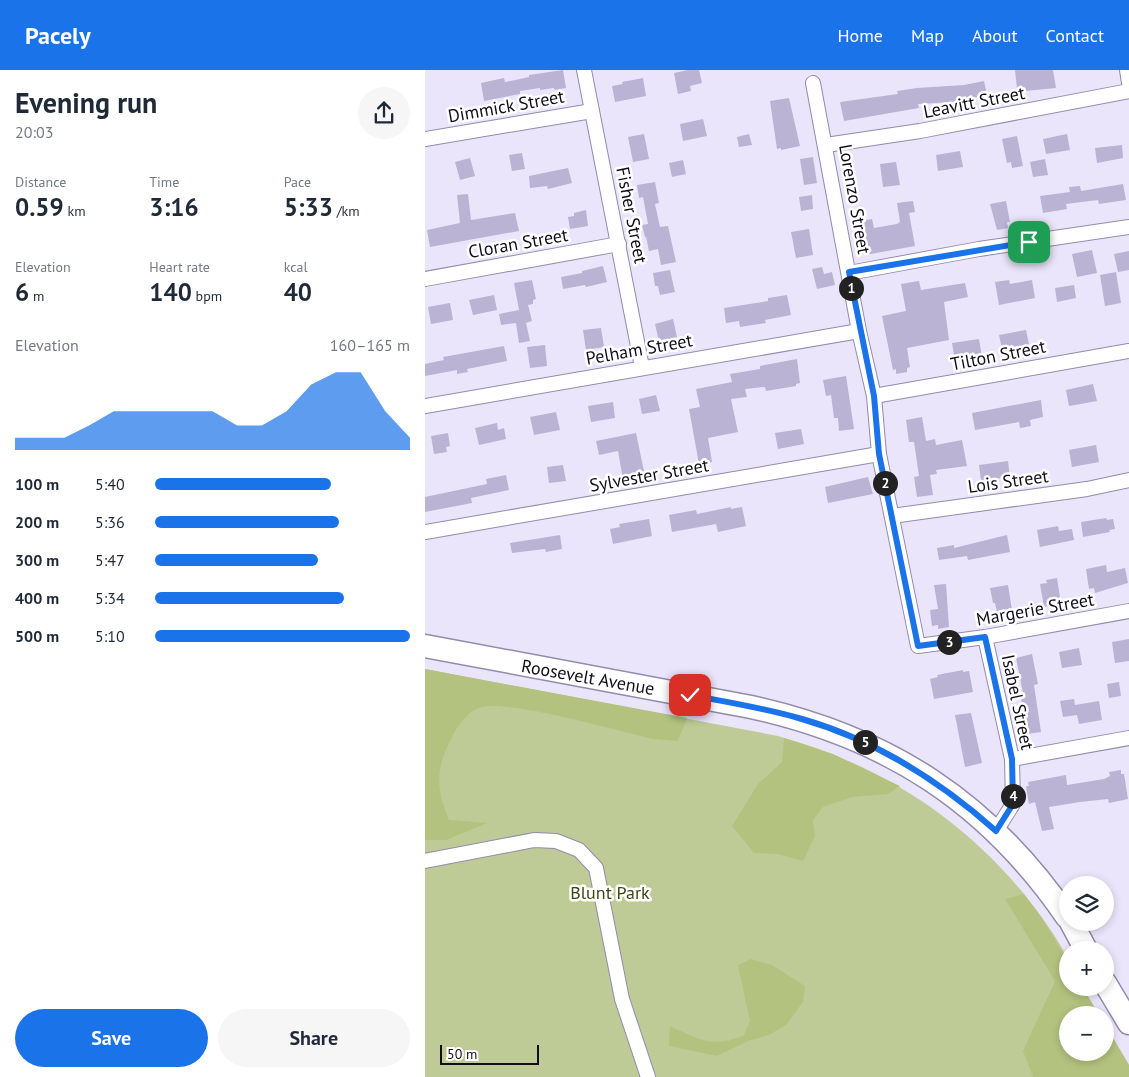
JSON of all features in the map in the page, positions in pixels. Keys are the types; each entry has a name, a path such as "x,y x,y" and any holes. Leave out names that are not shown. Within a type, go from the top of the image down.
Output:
{"main road":[{"name":"Roosevelt Avenue","path":"425,646 751,707 821,724 859,739 899,760 958,799 996,831 1031,868 1059,906"},
{"path":"1113,996 1129,1023"}],"street":[{"name":"Fisher Street","path":"584,70 642,367"},
{"path":"1127,70 1129,82"},
{"name":"Lorenzo Street","path":"813,83 859,331 874,396 879,454 918,646"},
{"name":"Leavitt Street","path":"826,145 920,131 1129,91"},
{"name":"Dimmick Street","path":"425,139 592,111"},
{"path":"849,272 979,249 1129,227"},
{"name":"Cloran Street","path":"425,279 619,244"},
{"name":"Pelham Street","path":"425,406 859,331"},
{"name":"Tilton Street","path":"874,396 1129,351"},
{"name":"Sylvester Street","path":"425,532 879,454"},
{"name":"Lois Street","path":"892,516 1087,489 1129,480"},
{"name":"Margerie Street","path":"918,646 985,637 1129,611"},
{"name":"Isabel Street","path":"985,637 1012,759 1013,804 996,831"},
{"path":"1012,759 1129,738"},
{"path":"425,861 534,840 556,841 579,850 596,868 622,999 648,1077"}],"green space":[{"name":"Blunt Park","path":"425,669 778,736 814,747 882,777 944,817 972,840 1024,894 1059,943 1059,996 1088,996 1094,1006 1059,1006 1059,1061 1114,1061 1114,1039 1129,1065 1129,1077 425,1077"},
{"path":"425,669 687,718 678,741 654,739 536,711 511,707 491,706 478,708 464,719 451,738 441,763 439,782 442,800 449,820 487,823 446,840 425,840"},
{"path":"784,738 833,754 900,786 888,794 852,797 823,807 813,820 815,836 803,861 778,854 754,853 732,826 758,784 782,762"},
{"path":"1024,894 1042,918 1059,947 1059,996 1088,996 1094,1006 1059,1006 1059,1061 1114,1061 1114,1040 1129,1065 1129,1077 1033,1077 1023,1051 1055,981 1005,899"},
{"path":"751,959 772,965 805,986 803,1002 786,1025 769,1035 748,1041 717,1056 669,1046 670,1026 706,1041 714,1042 744,1035 750,1021 738,965"}],"building":[{"path":"563,70 566,88 540,90 540,88 520,91 520,94 484,101 481,83 504,78 505,82 529,77 529,75"},
{"path":"699,70 702,83 690,86 691,91 678,94 674,73"},
{"path":"1015,70 1053,70 1056,88 1025,91 1025,88 1017,89"},
{"path":"643,78 646,96 615,102 612,86"},
{"path":"984,81 987,95 953,102 918,104 919,108 844,121 840,102 898,94 897,91 917,88 964,85"},
{"path":"789,98 800,146 781,150 781,148 777,149 770,101"},
{"path":"703,119 707,136 683,141 680,124"},
{"path":"644,134 649,159 633,162 628,137"},
{"path":"749,134 752,145 739,147 737,137"},
{"path":"1067,134 1070,150 1046,154 1043,139"},
{"path":"1017,136 1023,166 1012,168 1011,162 1007,163 1002,139"},
{"path":"1122,145 1123,158 1097,163 1095,148"},
{"path":"960,151 963,167 938,171 936,155"},
{"path":"522,153 525,169 512,171 509,155"},
{"path":"813,157 817,183 804,185 800,159"},
{"path":"470,158 475,176 460,180 455,162"},
{"path":"1045,159 1048,175 1033,177 1030,162"},
{"path":"683,160 686,174 672,177 669,163"},
{"path":"896,162 900,185 883,187 880,164"},
{"path":"568,168 572,183 548,189 547,186 530,188 529,176"},
{"path":"655,182 659,203 655,204 660,227 668,226 676,262 661,265 658,249 649,251 642,225 648,224 643,197 639,198 637,185"},
{"path":"1123,184 1126,200 1099,204 1098,200 1066,204 1067,209 1043,213 1040,196 1070,192 1069,187 1080,186 1081,191"},
{"path":"468,194 471,220 515,213 519,231 430,247 427,230 460,223 457,195"},
{"path":"812,195 813,209 801,211 799,197"},
{"path":"913,201 915,212 909,213 915,246 865,255 859,221 872,219 874,228 897,224 900,222 897,203"},
{"path":"1006,201 1010,222 1007,222 1008,228 997,230 990,204"},
{"path":"586,210 588,226 570,229 568,217 574,216 574,213"},
{"path":"809,229 813,255 796,258 791,232"},
{"path":"1092,250 1097,273 1077,277 1072,254"},
{"path":"1129,251 1129,270 1118,272 1114,254"},
{"path":"603,266 607,282 586,287 585,285 563,289 561,277"},
{"path":"822,267 824,274 832,272 835,285 817,289 812,269"},
{"path":"670,270 675,292 660,295 658,286 655,286 653,273"},
{"path":"1116,272 1121,303 1105,306 1100,275"},
{"path":"532,280 536,299 533,300 533,304 528,305 532,321 526,323 530,341 519,343 516,323 501,325 499,314 519,310 514,283"},
{"path":"1009,280 1010,284 1032,280 1035,298 999,305 995,282"},
{"path":"919,281 921,290 965,283 968,297 944,302 949,340 907,348 910,367 907,368 907,372 896,374 896,369 893,370 882,316 906,311 901,284"},
{"path":"1074,285 1076,298 1057,302 1055,288"},
{"path":"494,295 497,310 473,315 469,300"},
{"path":"787,295 791,315 765,320 766,323 740,327 739,321 726,323 724,308 768,301 768,298"},
{"path":"450,303 453,320 431,324 428,307"},
{"path":"673,319 677,337 659,341 655,324"},
{"path":"601,328 604,347 586,350 583,330"},
{"path":"1026,330 1030,349 1003,353 999,335"},
{"path":"979,339 982,357 955,361 952,343"},
{"path":"545,345 547,366 530,368 527,347"},
{"path":"504,346 507,361 467,369 468,372 457,374 457,370 425,376 425,364 444,360 443,357"},
{"path":"797,359 800,383 796,384 796,386 766,391 765,387 745,389 747,397 731,399 738,432 708,438 712,462 699,464 689,409 700,407 696,389 732,382 730,374 760,369 760,366"},
{"path":"846,376 854,429 839,431 838,418 834,418 831,395 826,396 823,380"},
{"path":"1093,384 1097,401 1069,406 1066,390"},
{"path":"656,395 660,411 642,414 639,399"},
{"path":"1041,400 1043,417 1030,420 1031,426 1020,428 1019,422 975,430 972,413"},
{"path":"613,402 615,418 591,422 588,406"},
{"path":"556,412 560,430 534,435 530,417"},
{"path":"922,417 926,441 935,439 936,445 962,440 967,466 936,470 937,474 930,475 933,495 917,497 914,477 919,476 914,442 909,442 906,420"},
{"path":"497,423 498,430 504,428 506,439 479,445 475,428"},
{"path":"801,429 804,444 778,449 775,433"},
{"path":"448,433 450,446 446,447 447,452 434,454 431,436"},
{"path":"636,433 645,476 623,479 618,451 599,455 596,441"},
{"path":"1096,445 1099,462 1072,467 1069,450"},
{"path":"1008,461 1010,477 981,481 979,465"},
{"path":"563,465 566,481 549,483 547,467"},
{"path":"506,475 509,490 471,498 472,503 425,512 425,497 487,484 486,479"},
{"path":"868,477 873,494 828,503 825,487"},
{"path":"731,507 731,509 742,507 746,526 718,532 716,524 672,532 669,515 696,510 697,514"},
{"path":"1106,518 1107,520 1113,519 1115,529 1109,530 1110,532 1083,537 1081,522"},
{"path":"649,519 652,536 613,544 610,529 620,527 619,524"},
{"path":"1058,526 1059,531 1072,529 1074,540 1040,547 1037,530"},
{"path":"560,535 562,549 546,552 545,549 512,553 510,543"},
{"path":"1007,535 1010,552 968,560 967,556 939,560 937,548 954,545 954,548"},
{"path":"1106,565 1107,572 1125,568 1128,583 1095,593 1094,588 1089,589 1086,569"},
{"path":"1057,578 1061,604 1044,607 1040,584 1047,583 1046,580"},
{"path":"946,584 949,627 938,629 938,625 932,626 930,610 938,609 934,585"},
{"path":"1008,585 1012,610 997,612 990,588"},
{"path":"1129,639 1129,661 1115,663 1112,642"},
{"path":"1079,648 1082,665 1062,668 1059,652"},
{"path":"1032,654 1038,684 1034,685 1041,732 1027,734 1021,698 1024,698 1016,658"},
{"path":"963,670 963,672 969,671 973,692 934,699 930,679 938,677 937,675"},
{"path":"1119,682 1121,696 1109,698 1107,684"},
{"path":"1074,699 1075,705 1099,701 1102,720 1079,724 1077,715 1063,717 1060,701"},
{"path":"971,713 982,763 965,767 955,715"},
{"path":"1121,770 1121,774 1124,774 1128,799 1109,803 1108,799 1049,807 1054,829 1042,831 1035,802 1029,804 1026,786 1029,786 1028,782 1066,775 1067,785 1104,779 1110,776 1109,772"}],"route":[{"path":"690,695 802,718 859,739 899,760 939,785 996,831 1013,804 1012,759 985,637 918,646 879,454 874,396 859,331 849,272 1029,242"}]}
